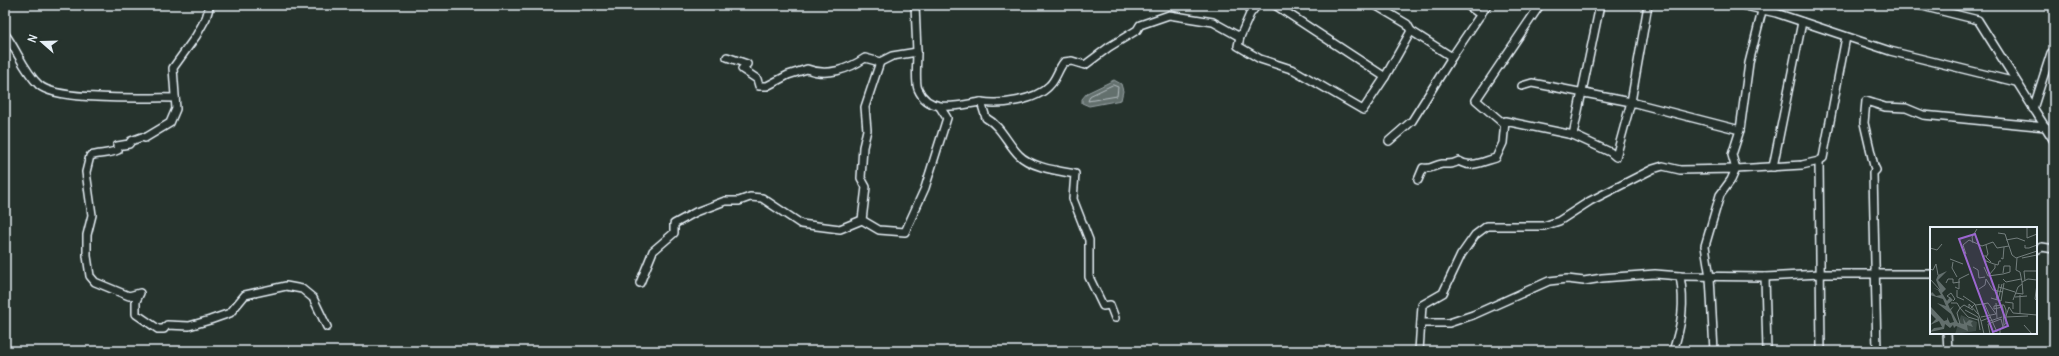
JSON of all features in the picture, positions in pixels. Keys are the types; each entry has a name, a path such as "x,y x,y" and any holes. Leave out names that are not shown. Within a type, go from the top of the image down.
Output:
{"street":[{"path":"210,5 206,18 196,36 173,68 176,109 170,122 145,138 142,137 131,140 129,144 117,146 118,150 109,154 99,153 90,156 86,172 92,215 87,235 87,256 90,276 95,282 129,296 140,293 136,301 136,314 158,329 164,329 167,325 189,326 210,320 230,313 245,295 286,286 302,290 313,298 327,327"},
{"path":"1257,5 1250,14 1240,37 1238,46 1260,58 1294,70 1363,110 1411,31"},
{"path":"1275,5 1384,77"},
{"path":"1375,5 1407,24 1411,31 1452,57"},
{"path":"1467,5 1481,15"},
{"path":"1389,141 1412,121 1487,5"},
{"path":"1504,124 1476,100 1540,5"},
{"path":"1572,135 1600,5"},
{"path":"1504,124 1505,121 1572,135 1610,152 1616,157 1631,102 1648,5"},
{"path":"1741,5 1776,13 1890,52 2016,82"},
{"path":"1918,5 1978,20 2033,109 2046,126 2054,141"},
{"path":"913,6 917,52 917,88 927,102 940,107 981,102 999,104 1024,99 1044,90 1052,84 1064,62 1072,61 1085,64 1109,47 1138,30 1140,25 1169,15 1213,22 1240,37"},
{"path":"1714,351 1710,277 1705,246 1720,195 1731,180 1736,169 1732,154 1740,130 1749,63 1762,11"},
{"path":"1773,167 1802,22"},
{"path":"5,34 24,66 39,85 53,92 112,98 176,98"},
{"path":"1419,351 1422,305 1443,293 1461,255 1474,235 1487,226 1544,226 1559,221 1590,201 1652,169 1663,166 1680,170 1736,169 1802,165 1824,158 1846,37"},
{"path":"727,57 747,64 742,69 757,79 759,86 766,86 788,75 807,69 817,73 850,68 865,58 880,62 892,56 917,52"},
{"path":"2033,109 2051,52"},
{"path":"862,220 866,187 861,178 863,147 867,130 865,107 880,62"},
{"path":"1522,86 1532,84 1631,102 1740,130"},
{"path":"1878,351 1873,173 1876,170 1864,123 1866,101 1885,107 1906,108 1923,115 2046,126"},
{"path":"981,102 986,118 994,123 1020,156 1044,168 1075,174 1073,199 1089,240 1089,276 1103,306 1110,305 1115,318"},
{"path":"862,220 879,230 906,232 925,188 939,147 946,118 940,107"},
{"path":"1418,180 1423,168 1430,169 1441,164 1452,165 1459,162 1464,165 1476,164 1496,158 1503,143 1504,124"},
{"path":"1818,161 1821,351"},
{"path":"640,282 653,251 674,233 674,224 696,212 725,201 739,201 750,196 762,198 801,224 840,229 862,220"},
{"path":"2037,250 2042,248 2054,249"},
{"path":"1421,323 1449,323 1467,317 1549,281 1584,281 1602,278 1656,274 1765,278 1820,274 1930,274"},
{"path":"1673,351 1683,312 1683,291 1680,276"},
{"path":"1765,278 1767,351"},
{"path":"1947,334 1948,351"}],"water":[{"path":"1114,80 1121,84 1123,91 1121,100 1089,106 1082,103 1082,99 1087,93"}]}
